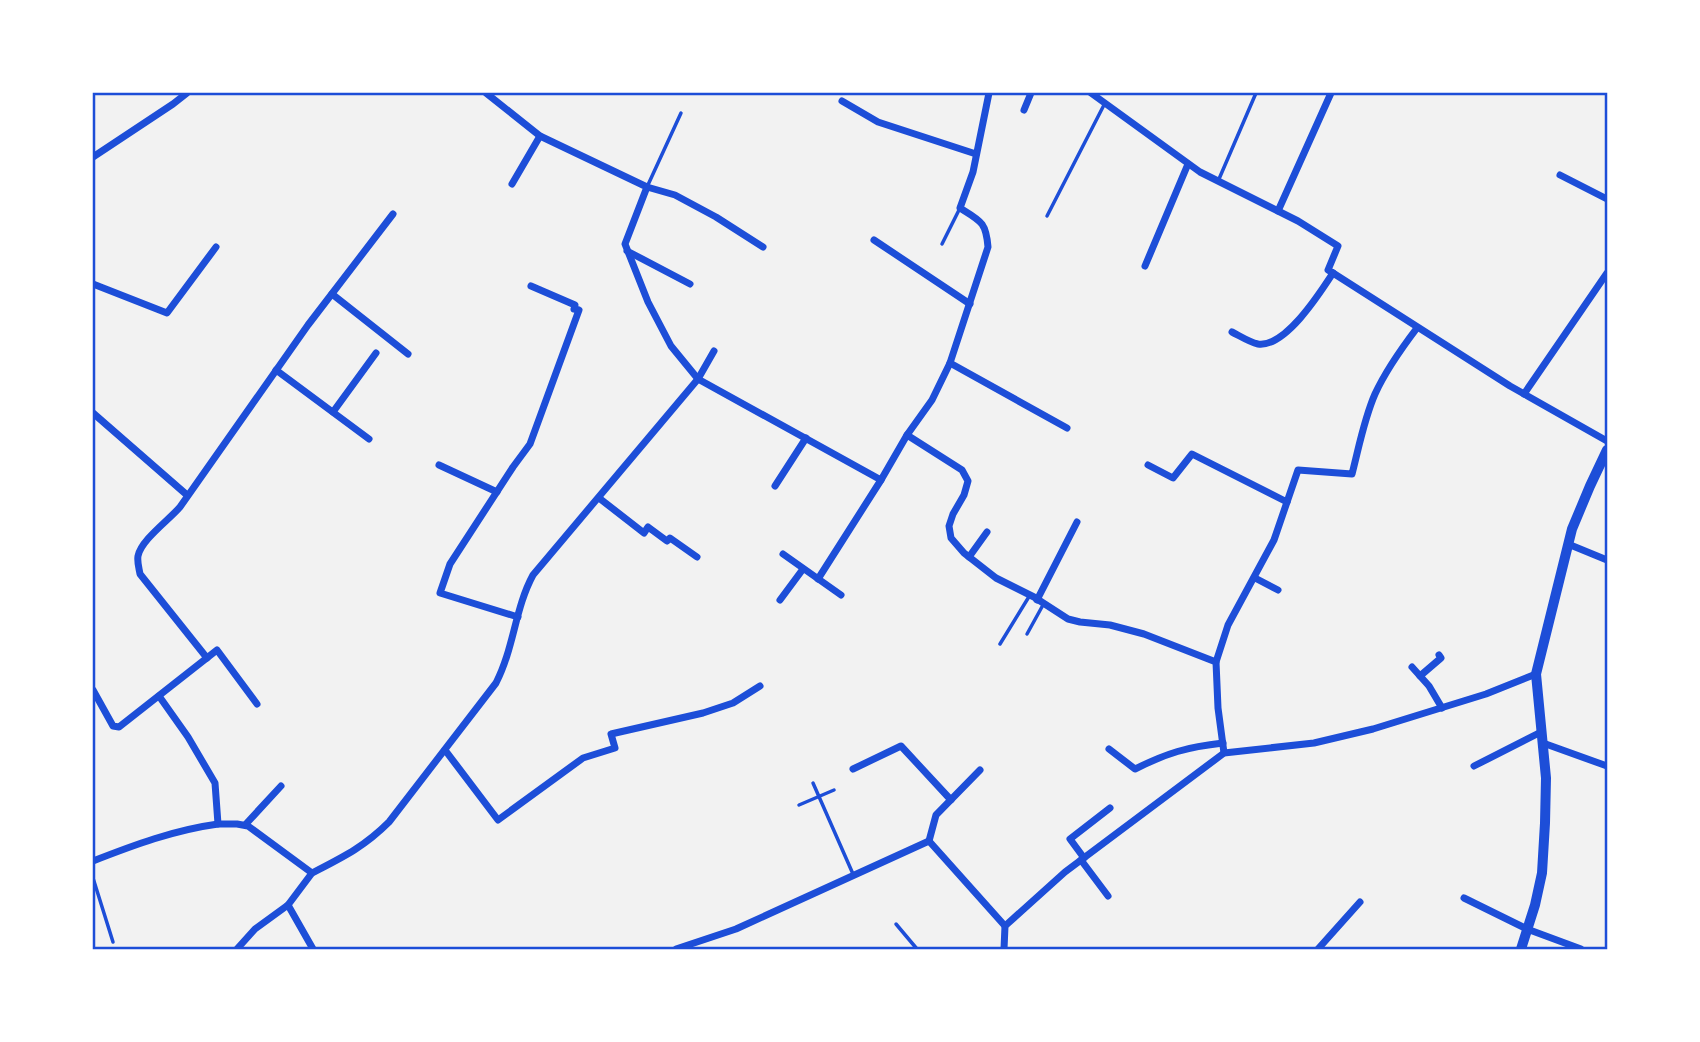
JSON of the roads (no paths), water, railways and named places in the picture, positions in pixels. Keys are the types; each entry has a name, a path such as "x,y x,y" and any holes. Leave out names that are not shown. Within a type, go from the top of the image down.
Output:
{"main road":[{"path":"1521,949 1542,873 1545,823 1546,778 1536,674 1568,544 1607,450"}],"street":[{"path":"93,157 187,93"},
{"path":"486,93 540,136 647,187 675,195 716,217 762,247"},
{"path":"818,579 881,480 906,435 932,400 950,363 988,247 987,230 960,208 972,172 989,93"},
{"path":"1024,110 1031,93"},
{"path":"1091,93 1200,172 1298,220 1338,246 1328,270 1524,394 1607,441"},
{"path":"1278,211 1331,93"},
{"path":"842,101 878,122 976,153"},
{"path":"512,184 540,136"},
{"path":"1145,266 1188,164"},
{"path":"1560,175 1607,199"},
{"path":"647,187 625,244 648,302 671,346 698,379 881,480"},
{"path":"207,658 140,573 138,553 146,540 171,518 276,370 393,214"},
{"path":"874,240 970,304"},
{"path":"93,284 167,313 216,247"},
{"path":"627,251 690,284"},
{"path":"1232,332 1259,344 1271,342 1289,330 1310,307 1333,273"},
{"path":"1524,394 1607,273"},
{"path":"518,617 440,593 450,564 530,444 579,310 574,309 575,305 531,286"},
{"path":"332,294 408,354"},
{"path":"1310,307 1319,312"},
{"path":"1224,753 1216,662 1228,625 1274,540 1298,470 1352,474 1375,394 1397,354 1417,328"},
{"path":"237,949 255,929 288,905 312,873 351,854 371,840 389,822 496,682 505,664 523,593 533,575 698,379 714,351"},
{"path":"333,412 376,354"},
{"path":"950,363 1067,428"},
{"path":"276,370 369,439"},
{"path":"93,413 187,495"},
{"path":"906,435 962,470 968,481 949,526 951,538 969,557 996,578 1068,619 1110,625 1144,634 1216,662"},
{"path":"775,486 806,438"},
{"path":"1148,465 1173,478 1192,454 1287,502"},
{"path":"439,465 497,492"},
{"path":"599,498 644,533 648,527 667,541 670,538 697,557"},
{"path":"1041,602 1077,522"},
{"path":"969,557 987,532"},
{"path":"1568,544 1607,560"},
{"path":"783,554 841,596"},
{"path":"780,600 803,569"},
{"path":"1255,578 1278,590"},
{"path":"93,690 113,726 120,727 217,650 257,704"},
{"path":"1420,676 1441,658 1439,655"},
{"path":"1412,667 1429,686 1442,708"},
{"path":"1005,926 1065,872 1224,753 1314,743 1373,729 1486,694 1536,674"},
{"path":"445,750 498,820 583,758 615,748 611,734 704,713 733,703 760,686"},
{"path":"159,696 188,737 215,783 218,824"},
{"path":"1474,766 1542,737 1607,766"},
{"path":"1109,749 1135,769 1164,755 1223,743"},
{"path":"853,769 901,746 951,800"},
{"path":"676,949 736,929 929,841 936,815 980,770"},
{"path":"245,825 281,786"},
{"path":"1108,896 1070,839 1110,808"},
{"path":"93,861 187,828 218,824 245,825 312,873"},
{"path":"929,841 1005,926 1004,949"},
{"path":"1464,898 1527,929 1581,949"},
{"path":"1318,949 1360,902"},
{"path":"288,905 313,949"}],"lane":[{"path":"1218,181 1256,93"},
{"path":"1047,215 1105,103"},
{"path":"647,187 681,113"},
{"path":"942,244 960,208"},
{"path":"1000,644 1030,595"},
{"path":"1027,634 1041,602"},
{"path":"813,783 854,876"},
{"path":"799,805 834,790"},
{"path":"93,878 113,942"},
{"path":"896,924 917,949"}]}
